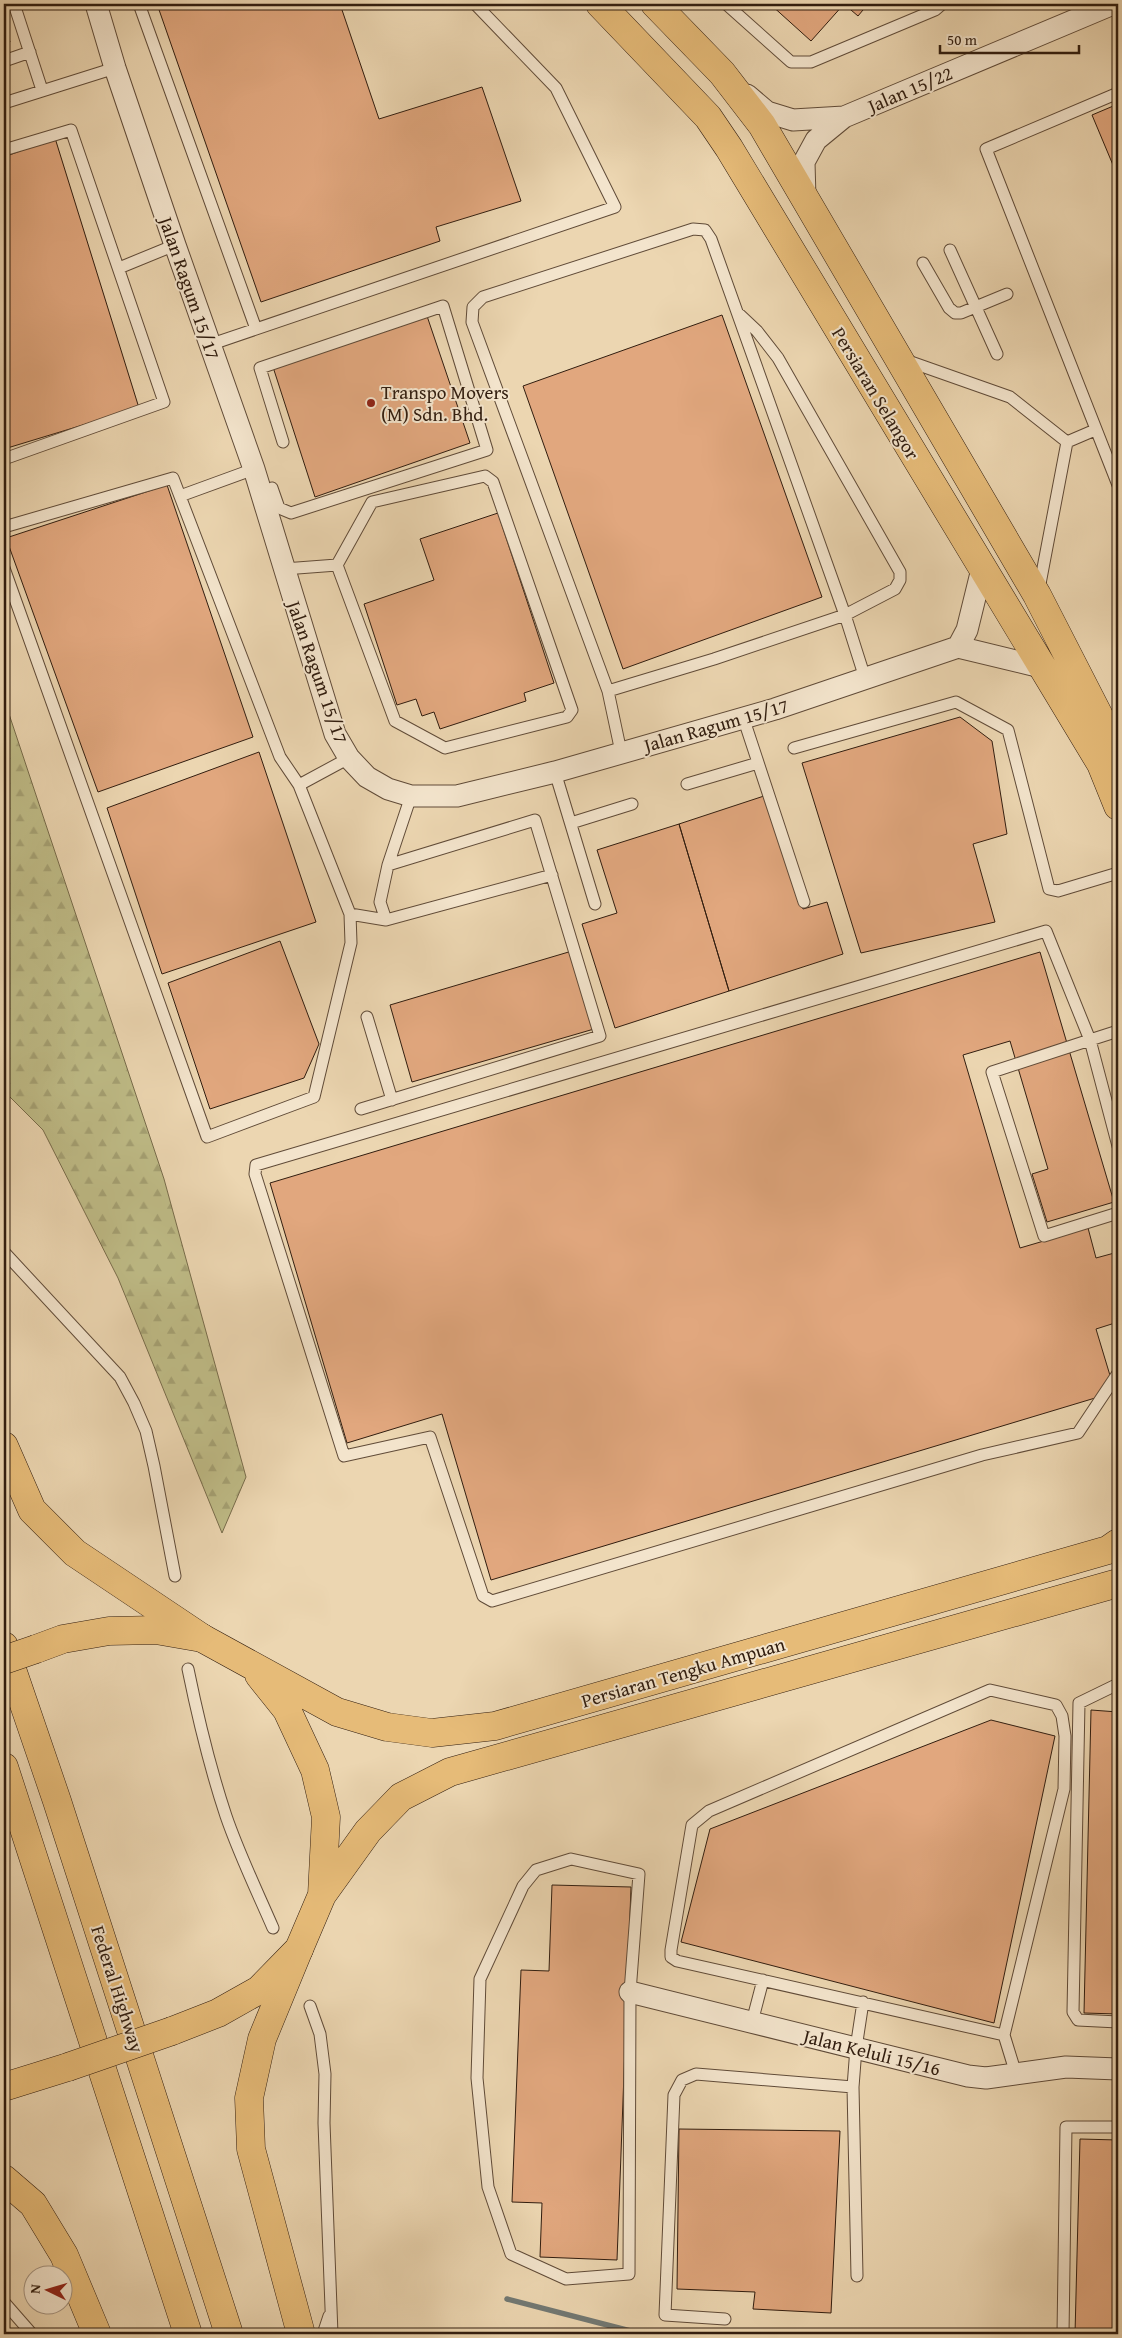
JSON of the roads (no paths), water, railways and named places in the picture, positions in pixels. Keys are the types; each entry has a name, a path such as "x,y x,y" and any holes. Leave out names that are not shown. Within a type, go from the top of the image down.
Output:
{"main road":[{"name":"Persiaran Selangor","path":"600,4 708,117 729,148 1101,764 1118,806"},
{"name":"Persiaran Selangor","path":"655,4 722,73 762,125 1037,595 1118,753"},
{"path":"4,1446 32,1510 75,1553 202,1638"},
{"name":"Persiaran Tengku Ampuan","path":"202,1638 337,1712 387,1727 432,1733 495,1726 1108,1550 1118,1543"},
{"name":"Persiaran Tengku Ampuan","path":"322,1895 368,1830 401,1797 450,1772 1118,1583"},
{"path":"4,1660 63,1639 109,1631 156,1630 202,1638"},
{"name":"Federal Highway","path":"4,1646 57,1802 229,2334"},
{"path":"250,1664 287,1710 315,1770 326,1817 322,1895 262,2039 250,2098 250,2149 302,2334"},
{"name":"Federal Highway","path":"4,1767 188,2334"},
{"path":"4,2087 68,2067 218,2013 258,1990 299,1949"},
{"path":"4,2179 33,2204 64,2255 97,2334"}],"street":[{"name":"Jalan Ragum 15/17","path":"96,4 115,68 175,245 254,469 335,734 349,758 368,777 388,789 411,796 457,796 555,772 775,709 958,647"},
{"name":"Jalan 15/22","path":"805,199 804,162 816,140 844,117 1113,4"},
{"name":"Jalan 15/22","path":"722,73 767,112 792,120 844,117"},
{"path":"982,569 967,630 958,647 1041,666"},
{"name":"Jalan Keluli 15/16","path":"630,1992 968,2076 986,2078 1066,2067 1118,2069"}],"lane":[{"path":"14,4 42,90"},
{"path":"139,4 256,330"},
{"path":"209,345 615,207 556,88 475,4"},
{"path":"726,4 791,62 811,62 936,10 942,4"},
{"path":"4,61 30,52"},
{"path":"4,103 115,68"},
{"path":"1118,94 986,149 1118,485"},
{"path":"4,150 72,130 164,402 4,459"},
{"path":"621,752 608,692 472,322 473,307 483,297 693,229 705,230 711,239 845,615 865,678"},
{"path":"119,268 175,245"},
{"path":"950,250 997,354"},
{"path":"923,263 949,308 955,313 976,308 1007,294"},
{"path":"262,496 272,488 279,508 291,513 487,450 443,306 260,368 283,442"},
{"path":"608,692 845,615 895,589 900,580 900,572 778,358 757,331 738,314"},
{"path":"898,358 1010,397 1067,442"},
{"path":"1067,442 1095,430"},
{"path":"1037,595 1067,442"},
{"path":"180,496 254,469"},
{"path":"485,476 493,482 572,710 567,716 445,748 395,721 337,566 372,502 485,476"},
{"path":"4,527 173,478 280,757 299,785 350,914 351,943 314,1097 207,1137 4,568"},
{"path":"284,569 337,566"},
{"path":"794,748 956,702 1008,730 1048,889 1058,891 1118,873"},
{"path":"743,717 804,902"},
{"path":"299,785 349,758"},
{"path":"687,784 758,763"},
{"path":"555,772 595,904"},
{"path":"386,920 380,902 388,865 411,796"},
{"path":"571,823 632,804"},
{"path":"361,1109 600,1036 536,820 388,865"},
{"path":"350,914 386,920 552,875"},
{"path":"1118,1146 1090,1040 1046,931 256,1166 255,1174 344,1456 430,1437 483,1596 492,1601 982,1455 1078,1433 1118,1373"},
{"path":"367,1017 392,1100"},
{"path":"1118,1031 992,1072 1044,1236 1118,1213"},
{"path":"4,1252 120,1378 134,1403 146,1431 175,1576"},
{"path":"188,1669 207,1752 226,1816 273,1928"},
{"path":"1118,1684 1079,1703 1072,2012 1078,2020 1118,2022"},
{"path":"1004,2036 677,1960 671,1957 692,1825 709,1811 990,1690 1056,1705 1062,1716 1065,1736 1064,1789 1004,2036 1016,2074"},
{"path":"571,1859 639,1874 630,1992 629,2274 566,2279 512,2254 488,2187 477,2078 480,1979 523,1886 536,1870 571,1859"},
{"path":"752,2022 764,1980"},
{"path":"857,2276 853,2087 856,2048 863,2002"},
{"path":"310,2006 320,2034 325,2074 324,2123 332,2334"},
{"path":"724,2319 665,2315 674,2095 682,2080 696,2074 853,2087"},
{"path":"1063,2334 1066,2127 1118,2127"},
{"path":"4,2302 32,2334"},
{"path":"322,2334 330,2312"}],"waterway":[{"path":"507,2299 642,2334"}],"place":[{"name":"Transpo Movers (M) Sdn. Bhd.","path":"371,403"}]}
